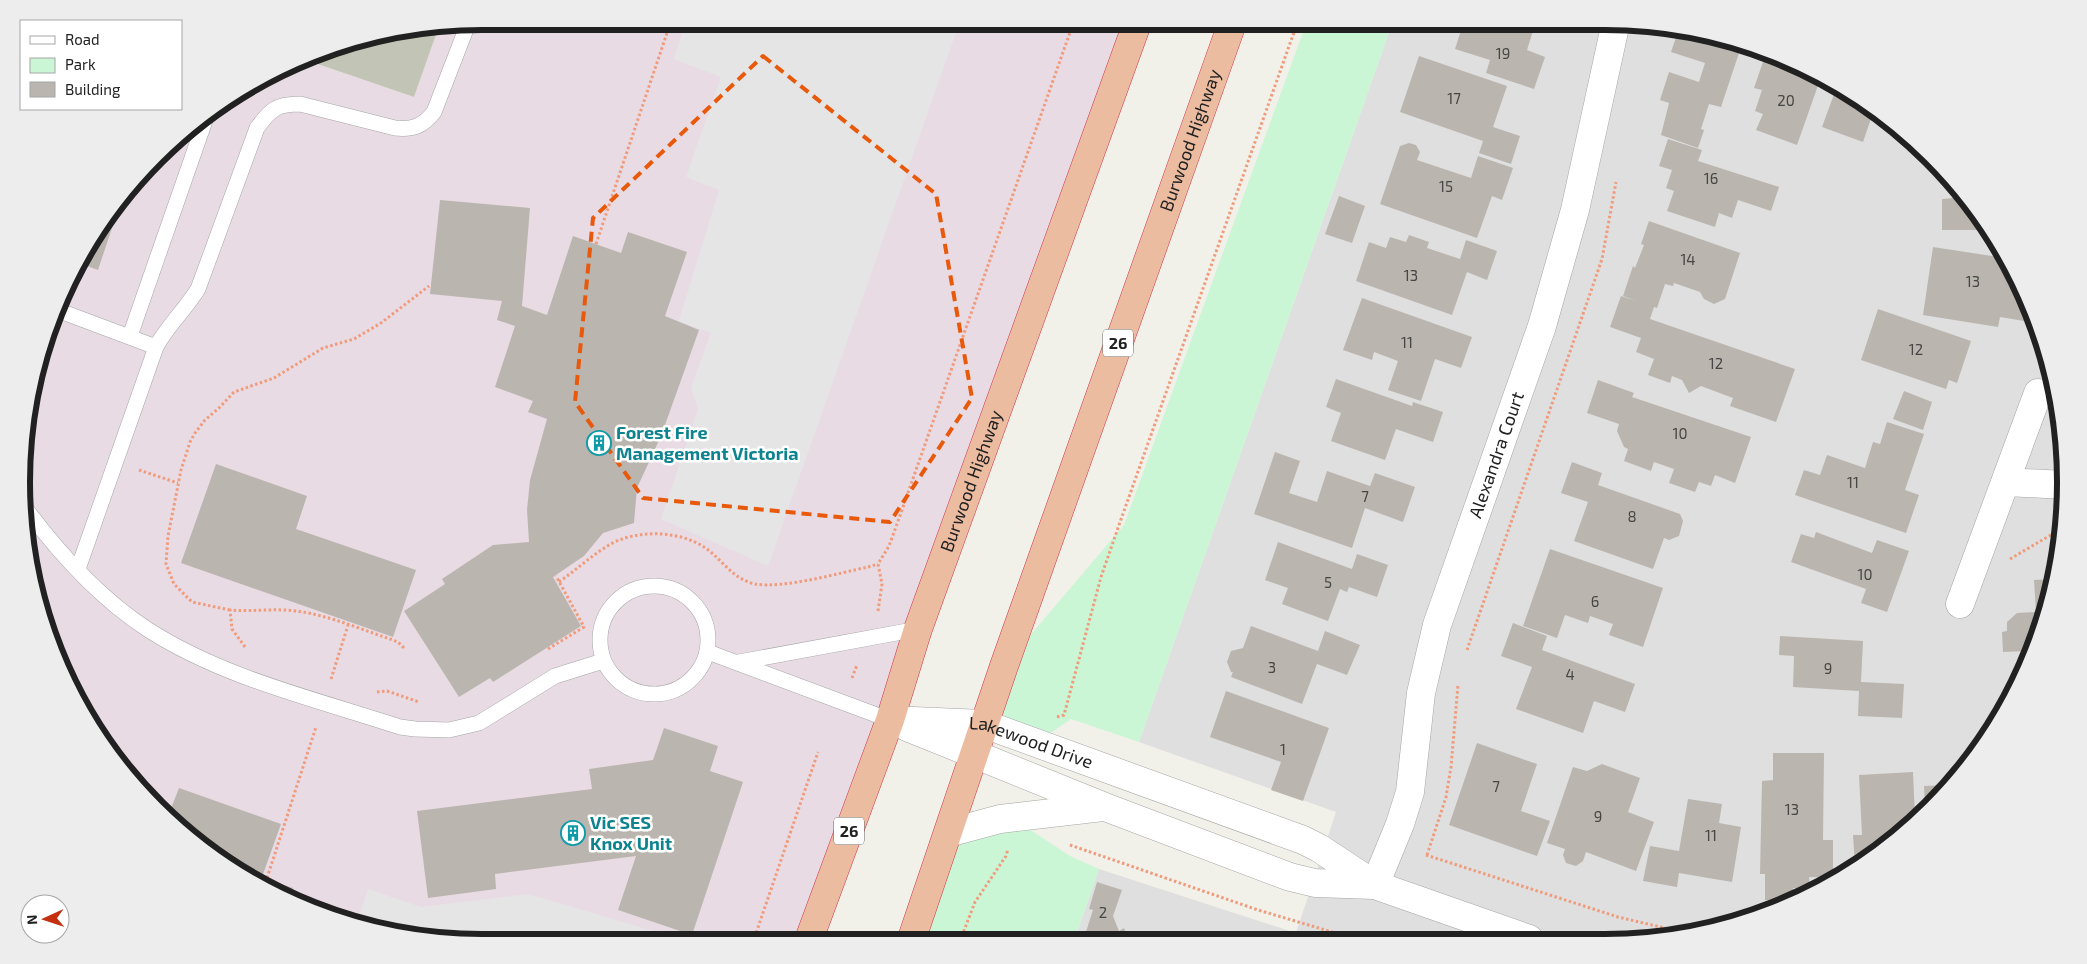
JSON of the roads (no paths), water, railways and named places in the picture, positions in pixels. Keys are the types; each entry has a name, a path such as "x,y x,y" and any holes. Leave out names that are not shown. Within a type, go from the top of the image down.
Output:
{"highway":[{"name":"Burwood Highway","path":"811,934 890,720 918,629 1135,30"},
{"name":"Burwood Highway","path":"913,934 984,724 1230,30"}],"street":[{"name":"Alexandra Court","path":"1375,886 1400,824 1410,792 1421,693 1436,625 1542,326 1575,210 1614,30"},
{"path":"1960,604 2038,394"},
{"path":"2006,482 2057,485"},
{"name":"Lakewood Drive","path":"890,720 984,724 1303,840 1319,848 1375,886 1514,934"},
{"name":"Lakewood Drive","path":"890,720 1105,807 1290,877 1315,883 1375,886"},
{"name":"Lakewood Drive","path":"948,833 1000,819 1105,807"}],"lane":[{"path":"78,569 156,347 165,330 186,307 198,290 257,128 269,111 284,104 300,104 395,128 416,128 426,122 434,112 465,31"},
{"path":"130,336 203,126"},
{"path":"63,312 156,347"},
{"path":"31,516 96,589 147,629 198,657 236,673 400,727 449,730 479,723 555,676 604,661"},
{"path":"649,585 666,587 682,593 696,604 709,632 708,652 704,664 693,679 680,690 662,694 645,694 629,689 614,678 604,661 600,647 601,629 607,613 618,599 632,590 649,585"},
{"path":"738,663 918,629"},
{"path":"708,652 890,720"}],"place":[{"name":"Forest Fire Management Victoria","path":"599,443"},
{"name":"Vic SES Knox Unit","path":"573,833"}]}
